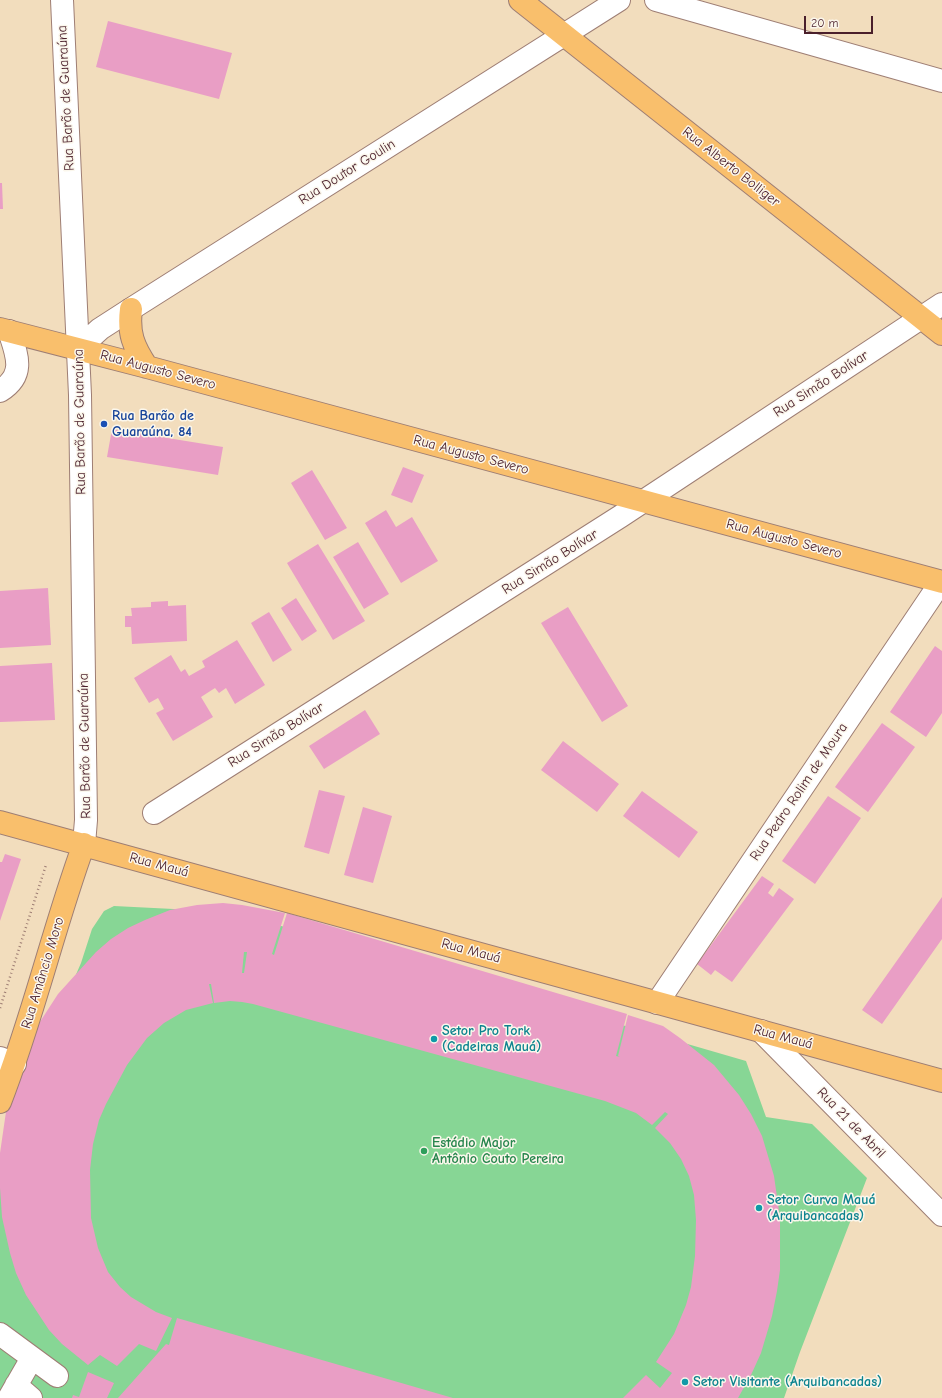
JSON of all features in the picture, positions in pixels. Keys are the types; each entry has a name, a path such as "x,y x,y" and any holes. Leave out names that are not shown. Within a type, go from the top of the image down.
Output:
{"main road":[{"name":"Rua Alberto Bolliger","path":"520,0 942,334"},
{"path":"131,309 129,322 131,336 135,347 147,367"},
{"name":"Rua Augusto Severo","path":"4,330 147,367 942,582"},
{"name":"Rua Mauá","path":"0,822 942,1081"},
{"name":"Rua Amâncio Moro","path":"0,1102 7,1061 84,844"}],"street":[{"name":"Rua Barão de Guaraúna","path":"62,0 78,349 86,820 84,844"},
{"name":"Rua Doutor Goulin","path":"78,349 100,329 131,309 619,0"},
{"path":"656,0 942,81"},
{"name":"Rua Simão Bolívar","path":"154,813 644,501 942,304"},
{"path":"0,392 15,378 18,366 17,354 4,330"},
{"name":"Rua Pedro Rolim de Moura","path":"657,1003 942,582"},
{"name":"Rua 21 de Abril","path":"761,1031 942,1215"},
{"path":"0,1334 57,1376"},
{"path":"19,1394 32,1358"}],"path":[{"path":"0,1008 46,865"}],"green space":[{"name":"Estádio Major Antônio Couto Pereira","path":"114,906 233,912 746,1061 766,1117 812,1124 867,1178 800,1352 784,1398 0,1398 0,1180 36,1067 81,963 92,929 104,911"}],"building":[{"path":"108,21 232,53 219,99 96,67"},
{"path":"0,183 2,183 3,209 0,209"},
{"path":"112,429 223,447 218,475 107,457"},
{"path":"403,467 424,475 412,503 391,495"},
{"path":"312,470 347,528 325,540 291,483"},
{"path":"386,510 396,527 412,517 438,561 401,583 365,523"},
{"path":"358,542 389,594 364,609 333,557"},
{"path":"318,544 365,621 333,640 287,563"},
{"path":"48,588 51,645 0,648 0,591"},
{"path":"296,598 317,631 302,641 281,608"},
{"path":"168,601 168,606 186,605 187,641 132,644 131,627 125,627 125,616 132,616 131,608 151,607 151,602"},
{"path":"568,607 628,706 602,722 541,623"},
{"path":"269,612 292,650 273,662 251,623"},
{"path":"237,640 265,685 235,704 226,688 219,693 215,688 201,697 213,717 173,741 156,713 164,709 158,698 149,703 134,678 171,655 181,672 185,669 189,676 205,667 202,661"},
{"path":"935,646 942,651 942,713 926,737 890,712"},
{"path":"52,663 55,720 0,722 0,666"},
{"path":"365,710 380,734 324,769 309,746"},
{"path":"882,723 915,747 868,812 835,787"},
{"path":"563,741 619,784 597,812 541,770"},
{"path":"319,790 345,796 329,854 304,847"},
{"path":"642,791 698,832 679,858 623,816"},
{"path":"828,796 861,818 815,884 782,861"},
{"path":"363,807 392,816 373,883 344,875"},
{"path":"5,854 21,859 0,921 0,862 2,862"},
{"path":"762,876 774,884 768,893 773,897 779,888 794,899 732,982 715,970 711,975 697,964"},
{"path":"942,897 942,939 882,1024 862,1010"},
{"path":"223,903 285,913 272,954 274,955 287,913 627,1014 616,1056 620,1057 618,1056 628,1015 663,1026 714,1065 739,1095 762,1136 774,1176 780,1218 780,1270 772,1316 761,1353 738,1398 623,1398 646,1375 660,1388 672,1373 656,1362 674,1334 686,1305 691,1287 695,1256 696,1220 694,1195 689,1176 681,1159 670,1143 655,1128 668,1114 665,1112 652,1125 636,1113 605,1101 253,1004 230,1001 214,1003 211,984 209,984 213,1003 186,1010 164,1023 147,1038 127,1065 99,1120 93,1144 90,1170 91,1218 98,1248 108,1272 120,1287 131,1297 156,1312 172,1318 156,1351 139,1344 117,1366 100,1355 88,1365 62,1344 49,1330 26,1295 16,1273 10,1253 2,1217 0,1188 0,1153 7,1105 34,1031 58,994 96,952 111,939 128,928 145,920 170,910 197,905","holes":["244,952 247,952 244,973 242,973"]},
{"path":"177,1318 453,1398 118,1398 166,1344 169,1345"},
{"path":"88,1372 114,1383 107,1398 72,1398 73,1395 79,1397"}],"place":[{"name":"Rua Barão de Guaraúna, 84","path":"104,424"},
{"name":"Setor Pro Tork (Cadeiras Mauá)","path":"434,1039"},
{"name":"Estádio Major Antônio Couto Pereira","path":"424,1151"},
{"name":"Setor Curva Mauá (Arquibancadas)","path":"759,1208"},
{"name":"Setor Visitante (Arquibancadas)","path":"685,1382"}]}
